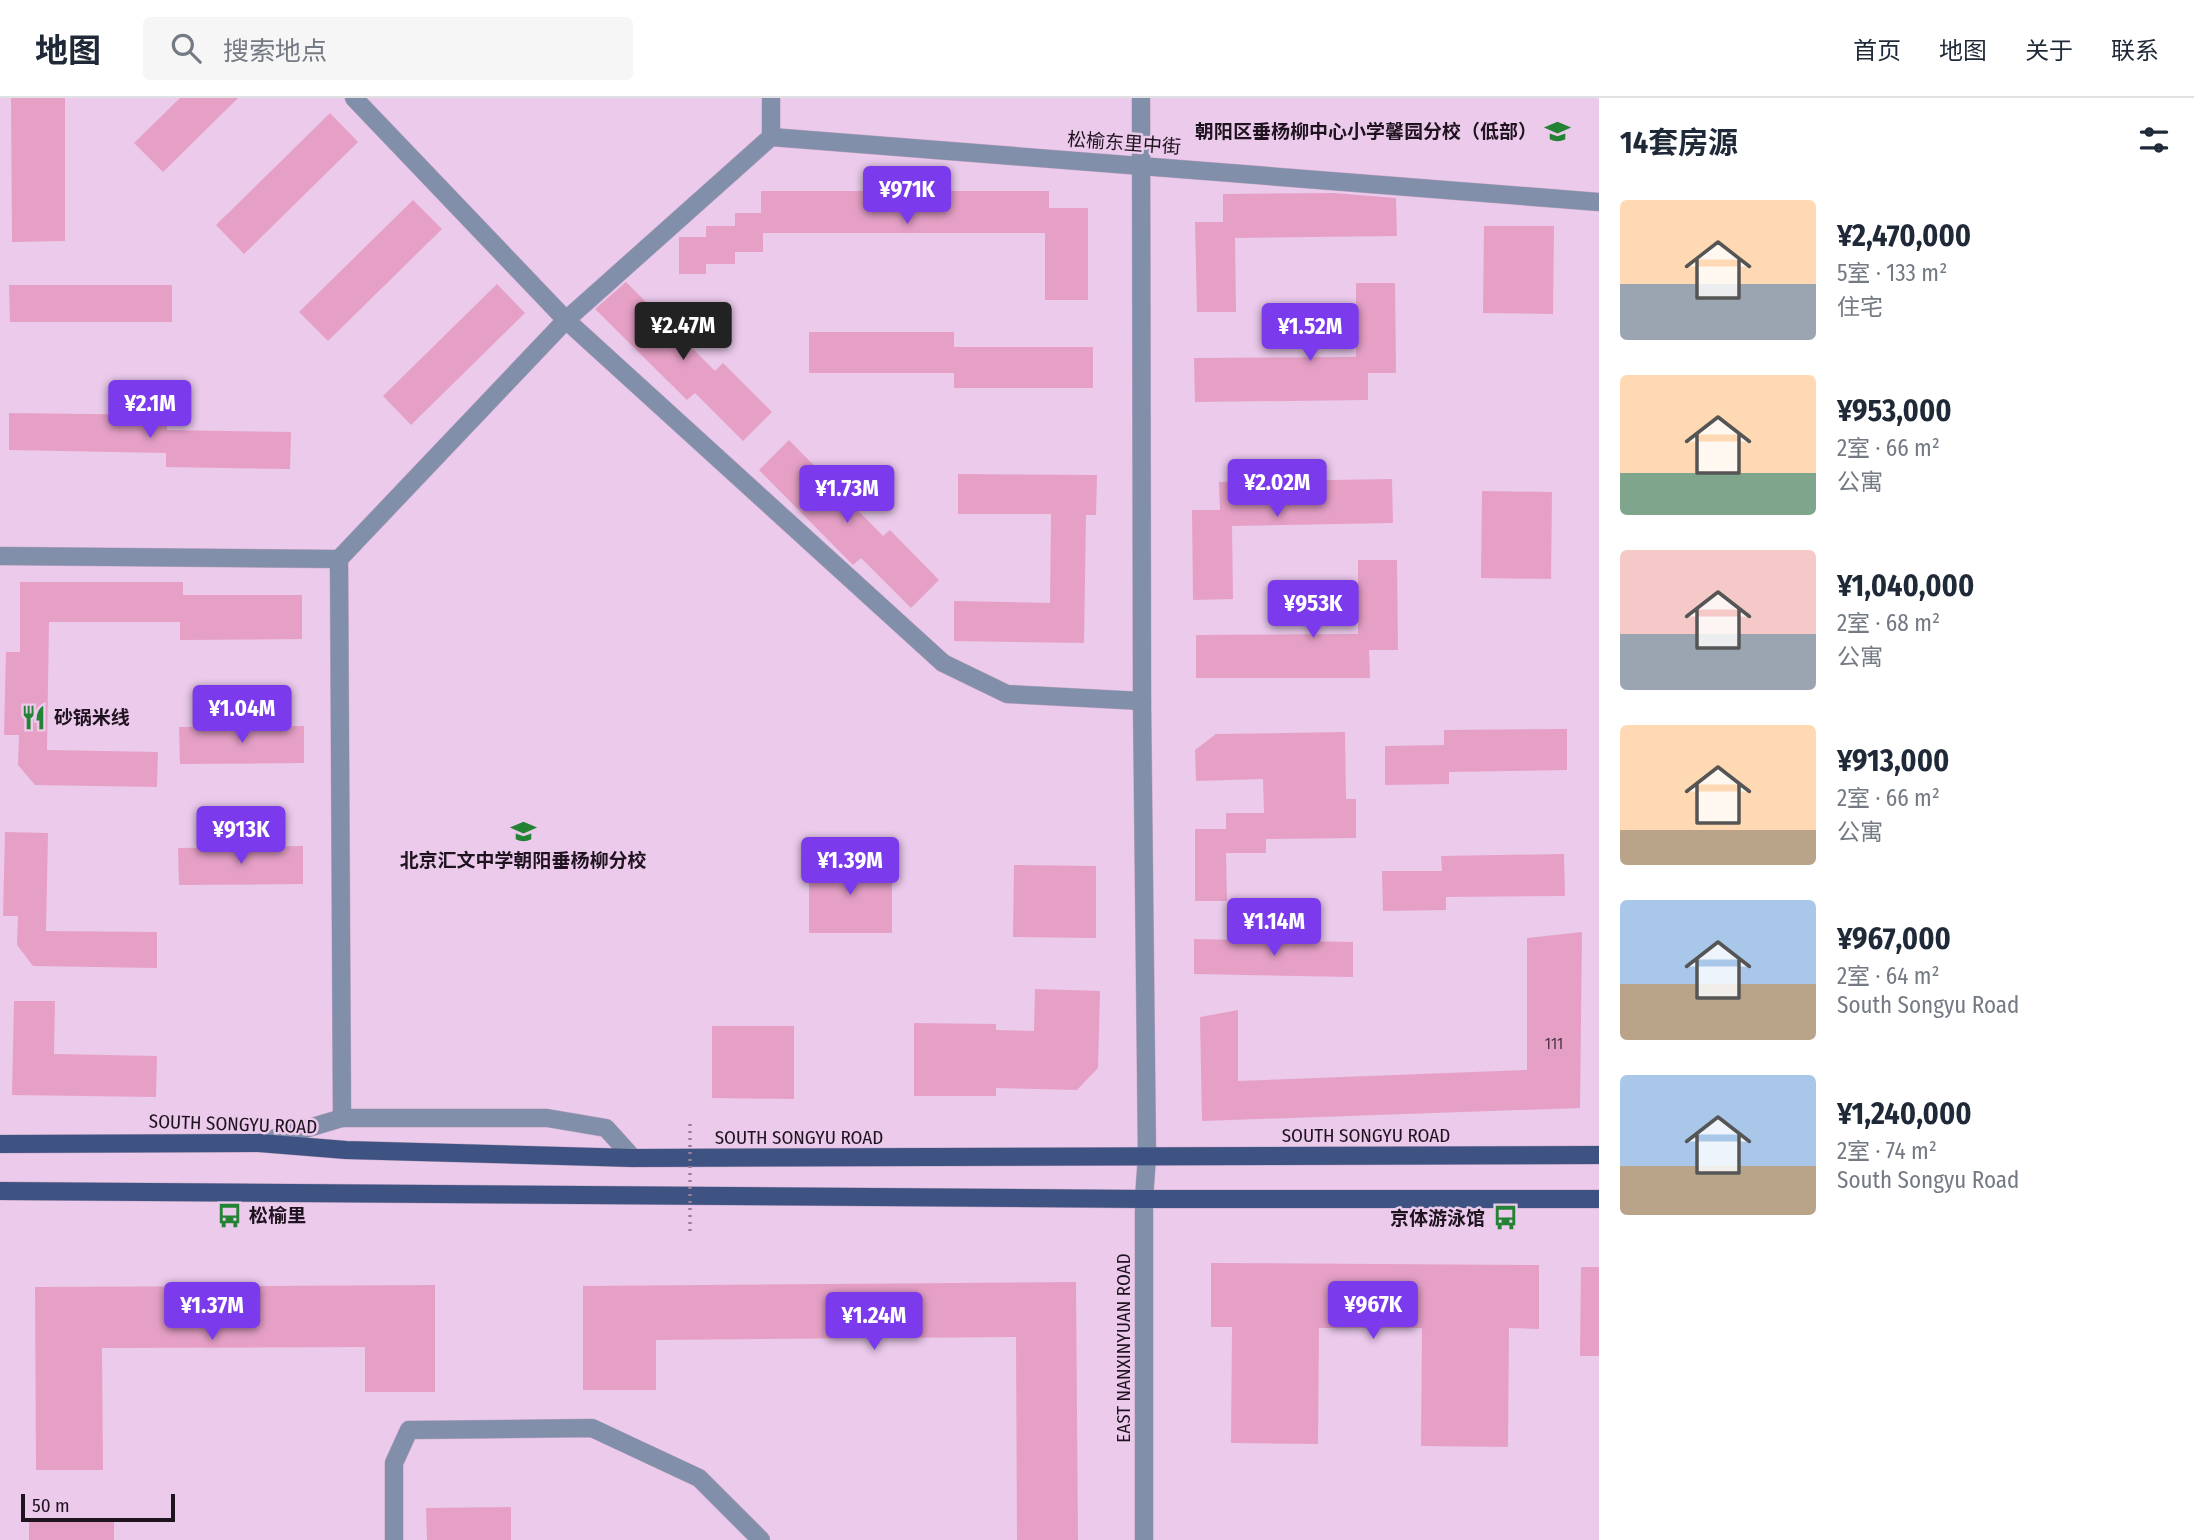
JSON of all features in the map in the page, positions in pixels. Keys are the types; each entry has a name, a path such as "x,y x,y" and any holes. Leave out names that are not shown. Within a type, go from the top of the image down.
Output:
{"main road":[{"name":"SOUTH SONGYU ROAD","path":"0,1144 259,1143 346,1150 633,1158 1599,1155"},
{"path":"0,1191 1144,1199 1599,1199"}],"street":[{"path":"354,98 566,320 943,663 1007,694 1142,701"},
{"path":"342,1118 339,559 566,320 771,137 771,98"},
{"name":"EAST NANXINYUAN ROAD","path":"1141,98 1142,701 1147,1156 1144,1199 1144,1540"},
{"name":"松榆东里中街","path":"771,137 1599,202"},
{"path":"0,556 339,559"},
{"path":"259,1143 342,1118 547,1118 606,1128 633,1158"},
{"path":"394,1540 394,1463 409,1430 592,1428 699,1478 761,1540"}],"path":[{"path":"690,1124 690,1231"}],"building":[{"path":"11,98 65,98 65,241 12,242"},
{"path":"180,98 238,98 163,172 134,143"},
{"path":"330,113 358,142 244,254 216,225"},
{"path":"761,191 1049,191 1049,208 1088,208 1088,300 1045,300 1045,233 763,233 763,252 735,252 735,264 706,264 706,274 679,274 679,237 706,237 706,226 735,226 735,213 761,213"},
{"path":"1334,193 1396,198 1397,236 1235,238 1236,312 1197,312 1195,222 1223,222 1223,194"},
{"path":"413,200 442,229 328,341 299,312"},
{"path":"1484,226 1554,226 1553,314 1483,313"},
{"path":"626,282 715,371 723,363 772,412 743,441 695,393 687,400 595,309"},
{"path":"1356,283 1395,283 1396,373 1368,373 1368,400 1195,402 1194,358 1356,357"},
{"path":"497,284 525,313 411,425 383,396"},
{"path":"9,285 172,285 172,322 10,322"},
{"path":"809,332 954,332 954,347 1093,347 1093,388 954,388 954,373 809,373"},
{"path":"9,413 167,415 167,430 291,432 290,469 166,467 166,453 9,450"},
{"path":"789,440 883,536 890,530 939,580 911,608 861,558 853,565 759,470"},
{"path":"958,474 1097,475 1096,515 1086,515 1084,643 954,641 954,601 1050,603 1051,514 958,514"},
{"path":"1392,479 1393,523 1232,526 1233,599 1193,600 1192,510 1220,510 1219,482"},
{"path":"1482,491 1552,492 1551,579 1481,578"},
{"path":"1358,560 1397,560 1398,650 1369,650 1370,678 1196,678 1196,635 1358,634"},
{"path":"20,582 183,582 183,595 302,595 302,639 180,640 180,622 49,622 47,750 158,752 157,787 35,785 18,765 19,735 4,735 6,652 20,652"},
{"path":"304,726 304,763 180,764 179,727"},
{"path":"1567,729 1567,770 1449,772 1449,784 1385,785 1385,746 1444,745 1444,730"},
{"path":"1345,732 1346,799 1356,799 1356,838 1266,839 1266,853 1226,853 1227,901 1195,901 1195,829 1226,829 1226,813 1264,813 1263,779 1196,781 1195,750 1216,734"},
{"path":"5,832 48,833 46,931 157,932 157,968 33,966 17,945 18,916 3,916"},
{"path":"303,846 303,884 179,885 178,848"},
{"path":"1564,854 1565,896 1446,897 1446,910 1383,911 1382,871 1442,871 1441,856"},
{"path":"809,860 892,861 892,933 809,933"},
{"path":"1014,865 1096,866 1096,938 1013,937"},
{"path":"1582,932 1580,1108 1202,1121 1200,1017 1238,1010 1238,1081 1527,1070 1527,938"},
{"path":"1194,939 1353,942 1353,977 1194,974"},
{"path":"1035,989 1100,991 1098,1068 1077,1090 996,1088 996,1096 914,1096 914,1023 996,1024 996,1030 1034,1031"},
{"path":"14,1001 55,1001 54,1054 157,1056 156,1097 12,1095"},
{"path":"712,1026 794,1026 794,1099 712,1098"},
{"path":"1211,1263 1539,1265 1539,1329 1509,1328 1508,1447 1421,1446 1422,1328 1319,1328 1318,1444 1231,1443 1232,1327 1211,1327"},
{"path":"1581,1267 1599,1267 1599,1356 1580,1356"},
{"path":"1076,1282 1078,1540 1017,1540 1016,1337 656,1340 656,1390 583,1390 583,1286"},
{"path":"435,1285 435,1392 365,1392 365,1347 102,1348 103,1470 36,1470 35,1287"},
{"path":"511,1507 511,1540 427,1540 426,1508"},
{"path":"114,1520 114,1540 29,1540 29,1521"}],"place":[{"name":"朝阳区垂杨柳中心小学馨园分校（低部）","path":"1557,131"},
{"name":"砂锅米线","path":"34,717"},
{"name":"北京汇文中学朝阳垂杨柳分校","path":"523,832"},
{"name":"松榆里","path":"229,1215"},
{"name":"京体游泳馆","path":"1505,1218"}]}
